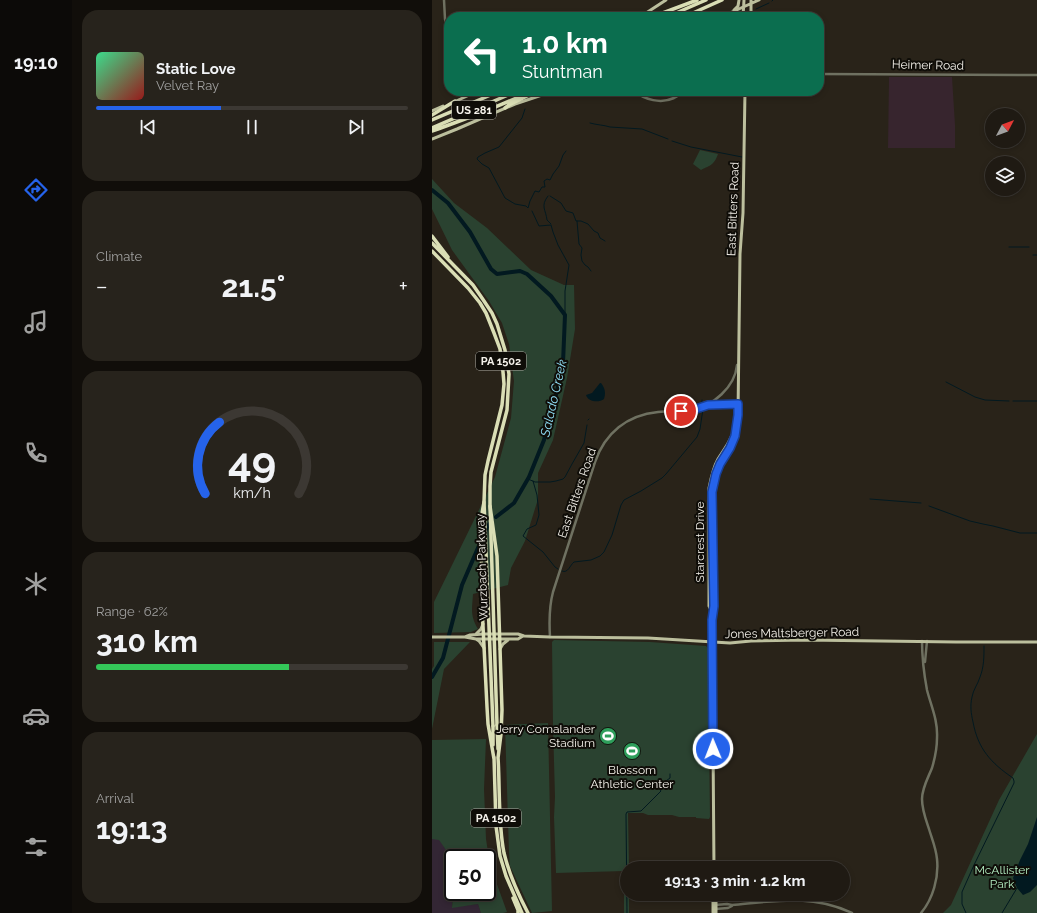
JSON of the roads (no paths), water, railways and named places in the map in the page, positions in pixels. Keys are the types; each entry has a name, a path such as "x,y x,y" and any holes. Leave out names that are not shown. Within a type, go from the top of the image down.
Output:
{"highway":[{"path":"665,12 697,0"},
{"path":"678,12 706,0"},
{"path":"695,12 722,0"},
{"name":"US 281","path":"432,120 488,96"},
{"name":"US 281","path":"432,130 506,96"},
{"path":"432,130 481,113 521,96"},
{"path":"505,108 527,96"},
{"path":"432,115 455,101"},
{"path":"432,236 441,250"},
{"path":"432,243 441,250"},
{"name":"Wurzbach Parkway","path":"441,250 473,285 492,313 502,337 509,374 507,410 491,472 490,486 495,726 498,841 500,856 506,876 522,913"},
{"name":"Wurzbach Parkway","path":"432,251 480,302 486,313 500,349 504,384 502,406 485,475 484,491 495,726"},
{"path":"484,502 481,519 484,649 488,724 496,759"},
{"path":"490,506 497,556 498,624 502,710 502,734 496,759"},
{"path":"484,649 488,645 494,645 500,649"},
{"name":"Wurzbach Parkway","path":"496,759 501,834 504,853 510,874 528,913"},
{"path":"506,876 509,890 518,913"}],"main road":[{"path":"648,12 666,0"},
{"path":"732,12 738,6 739,0"},
{"path":"744,0 744,12"},
{"path":"733,12 751,2 759,0"},
{"path":"750,12 751,2"},
{"path":"432,112 466,96"},
{"path":"432,139 505,108 540,96"},
{"name":"East Bitters Road","path":"739,351 740,254 743,213 745,96"},
{"name":"Starcrest Drive","path":"714,861 713,614 709,606 709,488 718,458 723,454 732,434 736,429 738,415 739,351"},
{"path":"475,635 483,624"},
{"path":"498,624 509,634"},
{"name":"Jones Maltsberger Road","path":"464,637 484,634 518,634 524,636 648,638 730,643 805,640 1037,642"},
{"name":"Jones Maltsberger Road","path":"432,637 464,637 499,640 518,639 524,636"},
{"path":"476,639 481,643 484,649"},
{"path":"500,649 508,639"}],"street":[{"path":"444,0 445,12"},
{"name":"Heimer Road","path":"824,74 1037,75"},
{"path":"641,96 656,101 671,99 677,96"},
{"path":"708,405 730,384 737,369 739,351"},
{"path":"708,405 738,404"},
{"name":"East Bitters Road","path":"550,637 549,615 553,592 595,462 605,441 618,428 636,418 658,412 693,410 708,405"},
{"path":"921,913 928,904 932,893 938,865 924,814 922,800 924,786 935,757 938,738 936,722 927,690 922,641"},
{"path":"924,667 927,641"},
{"path":"714,909 728,908 732,905 805,900 837,906 852,913"}],"water":[{"path":"600,383 605,391 604,399 597,401 589,399 586,395 592,393"},
{"path":"1037,817 1037,885 1030,892 1023,895 1017,888 1013,878 1028,844"}],"waterway":[{"path":"756,9 769,3"},
{"path":"525,109 522,118 499,147 485,153 477,159 489,168 505,198 515,204 526,206 528,208 535,191 539,192 542,187 545,187 544,181 547,179 550,180 566,151"},
{"path":"590,123 610,127 642,129 668,139"},
{"path":"672,141 691,147 742,157"},
{"name":"Salado Creek","path":"432,190 448,203 470,232 491,269 497,274 520,271 527,274 551,296 565,315 563,363 544,440 529,477 514,503 496,517"},
{"path":"548,196 544,203 544,208 547,220 551,224"},
{"path":"550,196 561,203 566,211 573,213 576,221 581,221 588,224 598,233 600,238 605,241"},
{"path":"532,211 539,226 551,225 558,245 569,265 565,291 565,315"},
{"path":"577,221 579,244 582,248 582,261 591,271"},
{"path":"1009,247 1029,247"},
{"path":"946,382 975,397 985,400 1009,401"},
{"path":"702,400 702,405"},
{"path":"1013,401 1037,401"},
{"path":"562,571 566,571 574,562 591,560 600,556 604,552 612,535 621,505 624,500 641,491 666,474 697,437 700,429 703,409"},
{"path":"528,479 535,482 550,482 563,479 584,443 587,425"},
{"path":"533,481 537,495 539,515 536,525 527,529 523,536 543,552 558,569"},
{"path":"870,499 921,503"},
{"path":"929,506 970,521 1020,533 1037,533"},
{"name":"Salado Creek","path":"432,677 443,658 462,585 487,527 492,521"},
{"path":"966,913 962,904 962,892 1014,783 1013,778 998,767 982,748 975,732 971,710 971,700 982,669 984,646"},
{"path":"666,781 670,778 670,774"},
{"path":"627,913 626,814 627,812 641,811 661,791 659,788 660,787"},
{"path":"1002,913 1017,888"}],"place":[{"name":"Jerry Comalander Stadium","path":"608,736"},
{"name":"Blossom Athletic Center","path":"632,751"}],"park label":[{"name":"McAllister Park","path":"1002,877"}]}
